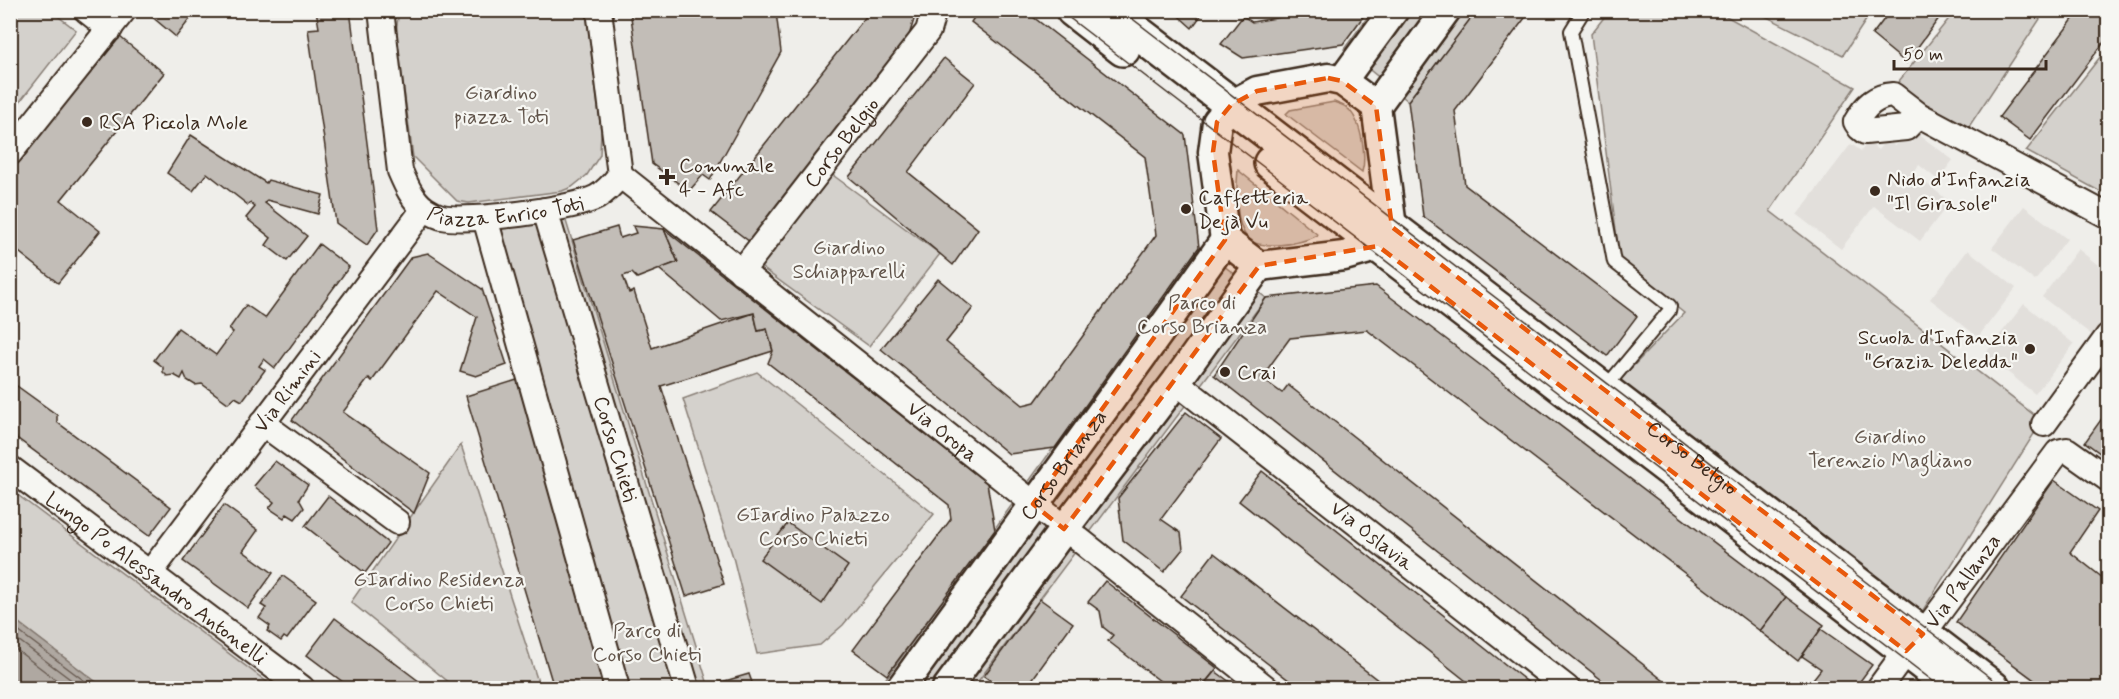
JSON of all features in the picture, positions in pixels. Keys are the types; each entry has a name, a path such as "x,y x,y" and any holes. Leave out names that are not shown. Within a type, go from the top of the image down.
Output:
{"main road":[{"name":"Corso Belgio","path":"1072,10 1224,113 1915,643 1993,688"},
{"name":"Corso Belgio","path":"1108,10 1224,113"},
{"name":"Corso Belgio","path":"1385,236 1604,389 1915,643 1955,688"}],"street":[{"path":"10,153 117,20 86,10"},
{"name":"Piazza Enrico Toti","path":"381,10 400,171 410,193 424,209 442,217 485,218 545,210 595,198 609,189 620,175"},
{"path":"598,10 620,175"},
{"name":"Corso Belgio","path":"741,272 928,31 934,10"},
{"path":"1342,81 1394,10"},
{"path":"1376,106 1342,81 1328,78 1257,92 1224,113 1213,152 1225,240 1259,266 1344,256 1385,236 1376,106 1446,10"},
{"path":"1919,115 2109,216"},
{"name":"Via Oropa","path":"620,175 1266,688"},
{"name":"Via Rimini","path":"150,573 424,209"},
{"name":"Corso Chieti","path":"545,210 687,688"},
{"path":"485,218 617,688"},
{"name":"Corso Brianza","path":"901,688 1225,240"},
{"name":"Corso Brianza","path":"947,688 1176,382 1259,266"},
{"path":"2044,424 2109,336"},
{"name":"Via Oslavia","path":"1176,382 1567,688"},
{"path":"262,423 397,522"},
{"name":"Via Pallanza","path":"1879,688 2058,452 2067,450 2109,480"},
{"name":"Lungo Po Alessandro Antonelli","path":"10,468 302,688"}],"lane":[{"path":"1584,10 1571,31 1614,262 1670,306 1669,311 1604,389"}],"highlighted area":[{"path":"1328,78 1342,81 1376,106 1392,227 1923,634 1906,651 1378,246 1259,266 1064,529 1033,504 1225,240 1213,152 1217,122 1231,105 1257,91"}],"shaded area":[{"name":"Nido d’Infanzia \"Il Girasole\"","path":"1918,134 1953,160 1938,180 1919,165 1913,173 1950,202 1920,241 1874,206 1841,249 1797,215 1851,144 1861,151 1868,142 1878,150 1886,140 1895,146 1903,136 1911,143"},
{"name":"Scuola d'Infanzia \"Grazia Deledda\"","path":"2024,206 2067,239 2035,281 1992,248"},
{"name":"Scuola d'Infanzia \"Grazia Deledda\"","path":"2078,249 2108,273 2108,312 2092,335 2042,297"},
{"name":"Scuola d'Infanzia \"Grazia Deledda\"","path":"1968,250 2016,288 1978,337 1930,299"},
{"name":"Scuola d'Infanzia \"Grazia Deledda\"","path":"2024,304 2074,344 2035,394 1985,354"}],"green space":[{"path":"11,10 51,11 76,30 11,113"},
{"path":"1767,10 1872,11 1843,55 1763,15"},
{"name":"Giardino piazza Toti","path":"399,11 586,11 601,131 600,155 587,175 572,187 562,191 469,203 457,201 413,157 396,31"},
{"path":"1372,11 1477,11 1408,101 1344,49"},
{"name":"Giardino Terenzio Magliano","path":"1609,11 1717,11 1855,87 1770,211 2042,421 1920,615 1618,382 1684,313 1620,262 1591,34"},
{"path":"1955,11 2028,11 2040,19 1968,128 1895,86"},
{"path":"2108,47 2108,196 2026,151"},
{"path":"1334,102 1347,108 1356,120 1362,138 1364,157 1362,172 1286,114 1290,110"},
{"path":"1238,170 1318,235 1304,241 1283,245 1264,245 1251,241 1242,228 1237,208"},
{"name":"Giardino Schiapparelli","path":"830,173 940,254 869,346 758,265"},
{"name":"Parco di Corso Chieti","path":"562,208 709,688 612,688 485,218"},
{"name":"Parco di Corso Brianza","path":"1199,247 1266,298 973,688 879,688"},
{"name":"GIardino Palazzo Corso Chieti","path":"757,372 934,514 843,625 820,645 757,654 733,557 683,399"},
{"name":"GIardino Residenza Corso Chieti","path":"461,445 540,688 456,688 351,602"},
{"path":"10,490 275,688 104,688 11,617"}],"water":[{"path":"11,617 104,688 11,688"}],"building":[{"path":"144,10 197,10 176,37"},
{"path":"316,10 350,10 378,229 367,245 336,223 308,29 319,28"},
{"path":"630,10 783,10 776,12 781,52 710,180 703,175 689,191 652,164"},
{"path":"871,10 917,10 907,42 750,242 711,212"},
{"path":"979,10 1024,10 1185,135 1199,247 1055,448 1009,454 881,349 938,279 973,308 946,342 1023,405 1035,402 1156,235 1145,157 971,22"},
{"path":"1172,10 1205,10 1192,28"},
{"path":"1322,10 1368,10 1343,44 1243,58 1221,44 1243,16 1252,22"},
{"path":"1477,10 1531,10 1455,111 1465,185 1637,316 1607,356 1423,216 1408,101"},
{"path":"1891,10 1945,10 1906,63 1872,35"},
{"path":"2080,10 2108,10 2108,37 2030,140 1999,117"},
{"name":"RSA Piccola Mole","path":"120,37 164,73 61,200 100,231 58,283 10,245 10,171"},
{"path":"944,58 975,83 908,172 978,229 953,265 849,177"},
{"path":"191,135 266,183 268,180 323,195 318,214 267,200 265,203 307,236 287,261 266,245 271,238 246,218 255,207 250,203 248,205 207,173 193,191 167,173"},
{"path":"633,226 664,229 678,262 637,278 632,273 623,276 629,293 634,291 652,348 754,313 758,331 767,329 773,351 661,386 724,584 686,596 573,240 617,227 620,238 636,233"},
{"path":"664,229 987,483 995,530 887,675 853,650 951,519 949,505 768,363 773,351 767,329 758,331 754,313 721,321 659,269 678,262"},
{"path":"319,244 349,267 275,368 264,359 259,366 265,370 242,401 235,397 228,403 202,384 195,385 187,380 184,373 181,379 174,375 167,376 163,372 163,367 154,360 178,328 216,355 233,332 229,329 246,305 265,318"},
{"path":"428,253 482,289 507,365 476,376 460,371 477,317 438,291 372,381 369,378 343,412 430,473 414,513 292,420 411,257"},
{"path":"1376,286 1786,597 1760,631 1367,330 1290,338 1261,378 1282,393 1288,385 1673,688 1612,688 1214,375 1266,298"},
{"path":"517,380 609,688 554,688 466,396"},
{"path":"10,381 57,415 57,422 171,507 149,536 10,433"},
{"path":"2108,410 2108,459 2085,442"},
{"path":"1186,412 1221,439 1161,519 1181,533 1183,549 1164,572 1123,540 1118,498"},
{"path":"275,461 308,485 299,499 304,508 295,519 287,514 284,518 269,508 274,502 254,486"},
{"path":"1262,471 1535,688 1475,688 1239,501"},
{"path":"2054,480 2098,511 2070,552 2108,582 2108,688 2045,688 1956,622"},
{"path":"328,496 388,543 365,573 305,526"},
{"path":"224,505 258,530 243,551 273,573 248,608 183,561"},
{"path":"788,523 848,566 822,604 760,559"},
{"path":"1214,553 1388,688 1299,688 1181,596"},
{"path":"283,576 316,600 287,639 284,637 281,641 267,631 270,626 259,618 266,608 261,605"},
{"path":"1105,581 1217,668 1201,688 1169,688 1108,641 1113,635 1103,627 1100,611 1088,602"},
{"path":"1786,597 1824,625 1798,661 1760,631"},
{"path":"1040,599 1073,623 1026,688 1001,688 984,676"},
{"path":"335,618 428,688 351,688 307,655"},
{"path":"1821,629 1872,665 1855,688 1806,688 1821,669 1802,656"},
{"path":"1215,671 1238,688 1201,688"},
{"path":"749,674 754,688 709,688 708,686"}],"tram line":[{"path":"1059,10 1942,688"},
{"path":"1121,10 2004,688"}],"place":[{"name":"RSA Piccola Mole","path":"87,122"},
{"name":"Comunale 4 - Afc","path":"667,177"},
{"name":"Nido d’Infanzia \"Il Girasole\"","path":"1875,191"},
{"name":"Caffetteria Dejà Vu","path":"1186,209"},
{"name":"Scuola d'Infanzia \"Grazia Deledda\"","path":"2030,349"},
{"name":"Crai","path":"1225,372"}]}
